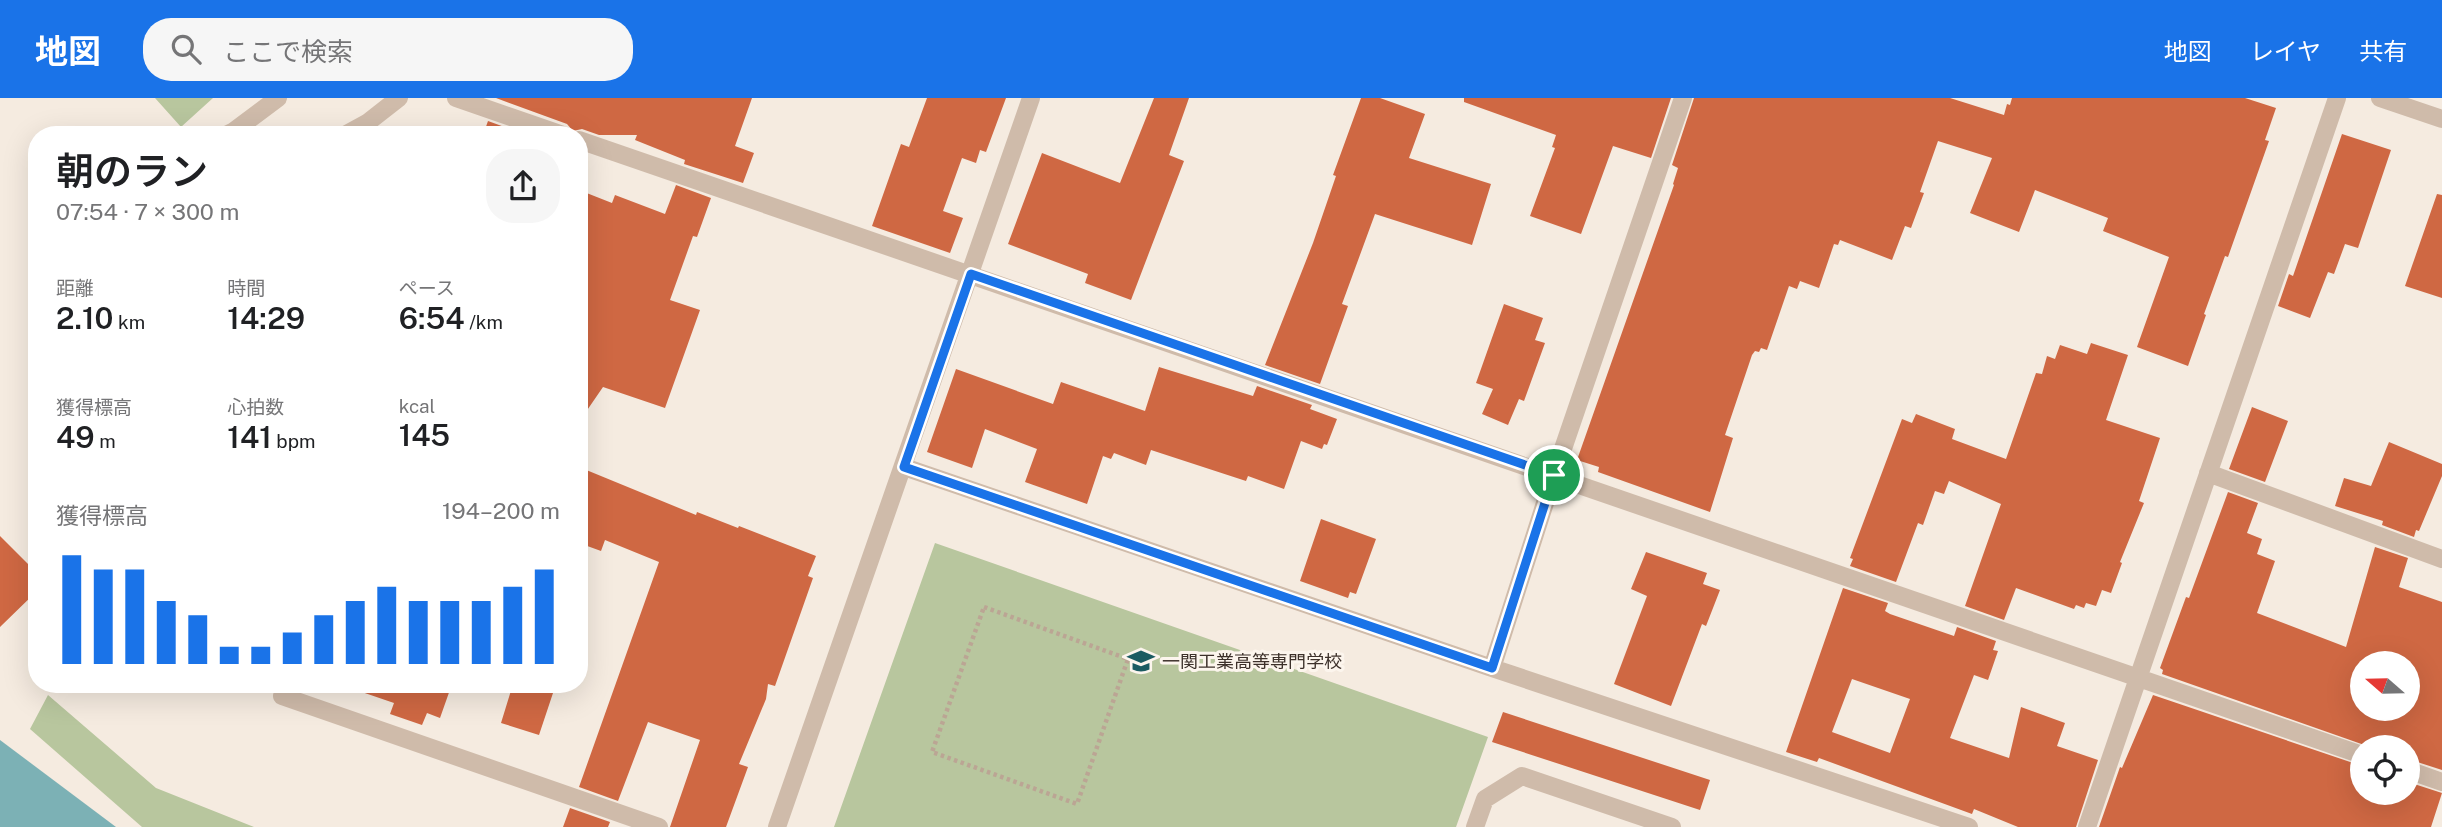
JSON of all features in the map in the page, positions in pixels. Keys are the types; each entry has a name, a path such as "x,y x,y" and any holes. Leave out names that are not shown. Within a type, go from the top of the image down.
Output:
{"street":[{"path":"241,126 278,98"},
{"path":"362,126 399,98"},
{"path":"456,98 538,126"},
{"path":"777,827 1031,98"},
{"path":"1492,668 1554,475 1684,98"},
{"path":"2087,827 2337,98"},
{"path":"2380,98 2442,120"},
{"path":"588,143 2350,751"},
{"path":"904,467 1492,668 1969,827"},
{"path":"2208,473 2442,559"},
{"path":"282,696 659,827"},
{"path":"2420,775 2442,782"},
{"path":"1475,827 1485,799 1522,776 1672,827"}],"path":[{"path":"984,607 1128,659 1077,803 932,752 984,607"}],"green space":[{"path":"155,98 213,98 182,126"},
{"path":"935,543 1488,737 1456,827 834,827"},
{"path":"48,695 156,788 254,827 142,827 30,729"}],"water":[{"path":"0,740 116,827 0,827"}],"building":[{"path":"496,98 752,98 735,146 754,153 743,183 684,164 685,160 635,140 637,135 599,135 588,131 588,126 567,124"},
{"path":"927,98 1006,98 986,152 980,150 976,163 962,158 943,211 963,218 950,253 872,226 901,144 909,147"},
{"path":"1154,98 1189,98 1169,155 1184,161 1131,300 1085,283 1088,274 1008,244 1042,153 1120,183"},
{"path":"1361,98 1380,98 1425,114 1409,158 1491,184 1472,245 1375,214 1342,304 1348,306 1320,384 1265,365 1313,243 1336,176 1333,175"},
{"path":"1464,98 1671,98 1651,158 1613,146 1581,234 1530,216 1555,148 1552,147 1556,135 1464,102"},
{"path":"1694,98 1950,98 2004,115 2012,98 2245,98 2276,108 2265,140 2269,141 2228,257 2225,256 2204,314 2206,315 2188,366 2137,347 2169,257 2103,231 2108,218 2035,190 2019,232 1970,213 1992,158 1938,141 1911,228 1905,226 1892,260 1840,240 1838,245 1834,244 1819,288 1800,281 1797,289 1789,286 1767,350 1761,348 1752,355 1725,435 1733,438 1710,512 1598,472 1599,467 1577,460 1674,185 1678,168 1672,165"},
{"path":"488,121 502,126 486,126"},
{"path":"2342,134 2391,150 2358,248 2345,244 2334,274 2328,272 2310,318 2278,306 2289,274 2293,276"},
{"path":"676,185 711,198 697,237 693,236 670,300 700,310 665,408 603,387 588,409 588,194 612,203 615,195 665,214"},
{"path":"2437,194 2442,195 2442,298 2405,286"},
{"path":"1504,304 1543,318 1535,340 1545,343 1524,401 1519,399 1508,425 1482,414 1493,389 1476,383"},
{"path":"2091,343 2128,355 2106,420 2160,438 2139,501 2144,503 2120,562 2122,563 2111,593 2102,590 2096,606 2086,603 2084,608 2076,605 2074,609 2016,588 2004,620 1965,606 2001,504 1949,481 1944,494 1935,491 1923,525 1918,523 1896,582 1850,566 1853,559 1850,558 1902,419 1912,423 1916,414 1955,429 1952,439 2006,459 2036,373 2042,374 2047,356 2055,359 2060,345 2087,354"},
{"path":"1159,367 1253,396 1257,386 1312,405 1310,409 1337,419 1327,445 1324,444 1322,449 1301,441 1284,489 1248,476 1246,481 1151,450 1146,465 1114,453 1111,459 1103,456 1087,504 1025,482 1037,449 985,429 972,468 927,452 956,369 1053,404 1061,382 1145,411"},
{"path":"2252,407 2288,421 2265,482 2229,469"},
{"path":"2389,442 2442,464 2442,476 2414,537 2382,525 2383,521 2335,506 2344,478 2371,486"},
{"path":"588,471 696,515 697,512 738,528 739,526 816,556 808,576 813,578 775,686 768,684 766,699 739,764 748,767 726,827 670,827 700,740 648,722 618,801 579,787 659,562 605,540 601,551 588,546"},
{"path":"2228,492 2258,503 2247,533 2262,539 2257,554 2275,561 2257,613 2346,647 2375,547 2408,558 2399,587 2442,602 2442,770 2420,763 2420,735 2350,735 2350,740 2162,674 2163,670 2160,668 2186,597 2189,598"},
{"path":"1321,519 1376,539 1356,594 1350,592 1348,598 1300,581"},
{"path":"0,536 28,564 28,600 0,627"},
{"path":"1646,552 1707,573 1703,584 1720,590 1706,626 1702,624 1671,706 1614,684 1647,596 1631,589"},
{"path":"1843,588 1888,603 1885,611 1890,614 1954,636 1957,627 1996,641 1993,650 1998,651 1988,680 1974,675 1950,738 2009,758 2021,707 2065,723 2057,746 2098,760 2076,827 2018,827 1974,809 1972,814 1819,758 1817,762 1786,752","holes":["1852,679 1910,699 1890,753 1832,732"]},
{"path":"365,693 449,693 440,718 427,713 422,725 390,714 394,703"},
{"path":"510,693 553,693 539,735 501,723"},
{"path":"2153,695 2350,762 2350,805 2420,805 2420,786 2442,793 2431,827 2099,827 2120,767 2122,768"},
{"path":"1503,712 1710,780 1700,810 1492,742"},
{"path":"570,808 610,822 608,827 563,827"}],"place":[{"name":"一関工業高等専門学校","path":"1141,661"}],"route":[{"path":"971,274 1554,475 1492,668 904,467 971,274"}]}
